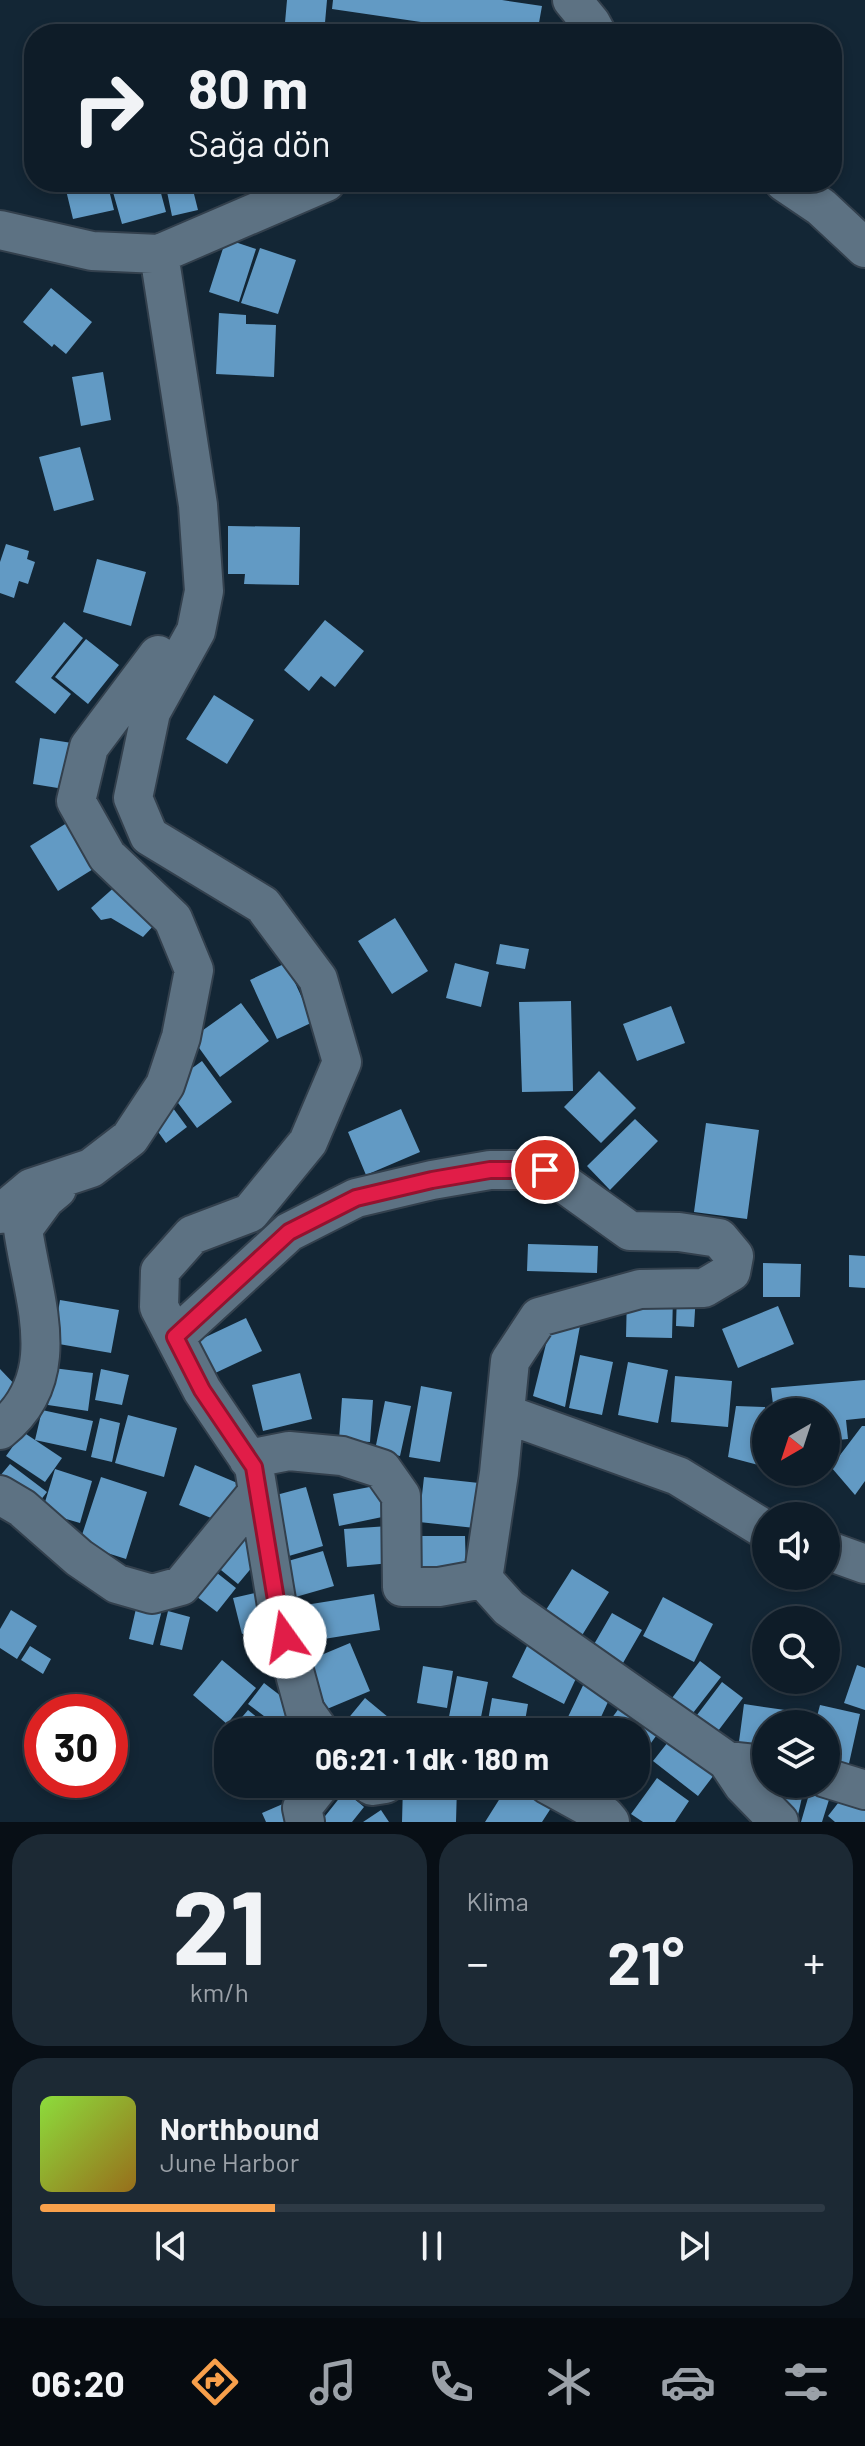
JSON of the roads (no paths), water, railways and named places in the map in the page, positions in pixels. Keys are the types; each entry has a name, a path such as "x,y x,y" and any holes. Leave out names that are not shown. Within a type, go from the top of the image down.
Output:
{"street":[{"path":"572,0 592,24"},
{"path":"0,230 92,251 159,254 303,192"},
{"path":"799,192 821,207 865,248"},
{"path":"159,254 198,505 204,591 196,631 151,712 133,798 149,836 263,905 318,979 342,1062 308,1142 250,1213 192,1235 160,1271 159,1307 202,1390 253,1476 278,1612 305,1711 310,1718"},
{"path":"0,1214 31,1188 91,1168 130,1138 165,1085 181,1037 194,970 173,919 107,856 76,801 89,747 132,693 204,591"},
{"path":"175,1337 289,1232 356,1198 432,1180 490,1170 545,1170 630,1231 679,1232 719,1238 734,1256 731,1272 704,1288 640,1289 539,1317 510,1361 506,1414 483,1579 509,1608 727,1761 743,1785 779,1822"},
{"path":"0,1430 28,1402 42,1360 40,1323 23,1229 45,1199 74,1174"},
{"path":"506,1414 678,1476 752,1521"},
{"path":"0,1495 22,1508 79,1558 117,1584 152,1594 181,1586 253,1476 289,1451 342,1456 382,1469 401,1496 402,1587 439,1587 483,1579"},
{"path":"840,1555 865,1564"},
{"path":"727,1761 752,1764"},
{"path":"840,1782 865,1790"},
{"path":"305,1822 302,1808 310,1798"},
{"path":"572,1798 610,1822"}]}
